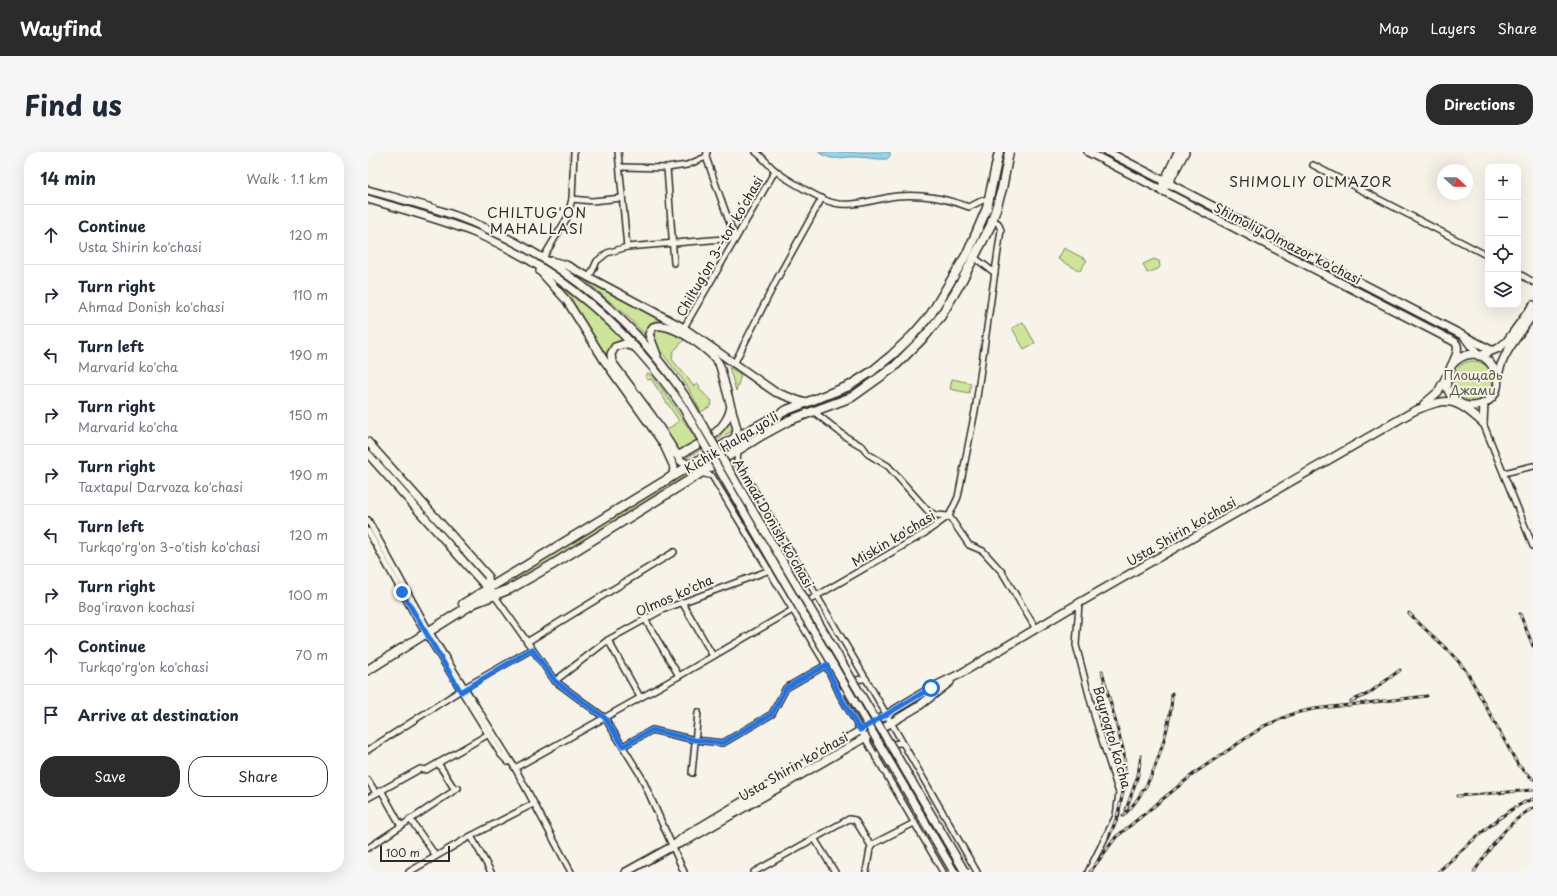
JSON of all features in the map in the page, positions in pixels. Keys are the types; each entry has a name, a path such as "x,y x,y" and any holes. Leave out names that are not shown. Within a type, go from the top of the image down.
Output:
{"highway":[{"name":"Kichik Halqa yo'li","path":"368,670 489,588 735,438 787,410 843,389 872,372 918,330 941,299 961,265 982,223 989,200 999,152"},
{"name":"Kichik Halqa yo'li","path":"368,663 474,603 510,589 552,565 740,448 790,420 852,397 875,382 906,356 926,335 941,316 975,258 993,221 1002,189 1009,152"},
{"path":"805,403 811,412"}],"main road":[{"name":"Shimoliy Olmazor ko'chasi","path":"1088,152 1455,342 1458,346 1458,351 1451,366"},
{"name":"Shimoliy Olmazor ko'chasi","path":"1108,152 1491,350"},
{"path":"1161,191 1178,152"},
{"path":"1166,181 1185,152"},
{"name":"Ahmad Donish ko'chasi","path":"368,190 464,219 510,240 544,258 586,289 623,322 660,362 689,402 964,872"},
{"name":"Ahmad Donish ko'chasi","path":"368,200 461,227 497,243 534,263 587,302 636,347 682,406 954,872"},
{"path":"1238,231 1243,221"},
{"path":"544,258 566,265 683,330 714,349 775,392 805,403"},
{"path":"534,263 567,302 604,360 667,449 674,467 673,474 670,478"},
{"path":"566,265 586,289"},
{"path":"1392,310 1396,301"},
{"path":"1483,423 1460,404 1449,392 1446,375 1451,366 1463,356 1479,356 1499,348 1507,341 1533,305"},
{"path":"1460,404 1470,406 1484,403 1495,392 1501,363 1533,314"},
{"path":"660,362 650,338 652,328 662,325 683,330 718,360 737,429 735,438"},
{"name":"Shimoliy Olmazor ko'chasi","path":"1464,337 1479,356"},
{"path":"636,347 626,344 617,346 611,352 612,362 646,408 677,455 683,462 694,463"},
{"path":"667,449 677,455 683,454 719,431 729,416 731,397 722,362 714,349"},
{"path":"1479,356 1492,364 1498,378"},
{"name":"Usta Shirin ko'chasi","path":"1414,411 1435,396 1446,375"},
{"name":"Usta Shirin ko'chasi","path":"626,872 672,846 685,836 931,688 960,674 1078,603 1414,411 1432,403 1442,402 1460,404"},
{"path":"1483,423 1484,403"},
{"path":"368,442 488,576 489,588"},
{"path":"368,454 494,595"},
{"name":"Usta Shirin ko'chasi","path":"672,846 688,840 865,739 919,706 960,674"}],"street":[{"path":"544,258 567,218 572,199 574,152"},
{"path":"618,152 627,247"},
{"path":"756,152 766,160 775,171 822,198 842,205 897,196 942,197 969,206 983,200 989,200"},
{"path":"589,278 597,261 603,255 627,247 735,238 706,155 687,166 667,168 620,167"},
{"path":"1313,166 1485,254"},
{"path":"667,168 674,263"},
{"name":"Chiltug'on 3--tor koʻchasi","path":"683,330 775,171"},
{"path":"572,199 592,201 622,198"},
{"path":"734,364 777,279 822,198"},
{"name":"Miskin ko'chasi","path":"515,768 793,610 925,533 948,516 958,497 963,476 1001,230 998,223 993,221"},
{"path":"975,258 994,273"},
{"path":"1521,275 1533,282"},
{"path":"811,412 846,437 860,444 868,454 888,466 928,511 936,515 948,516 970,545 983,551 1002,572 1036,629"},
{"path":"1483,423 1533,546"},
{"name":"Ahmad Donish ko'chasi","path":"740,448 737,454 737,461 866,679 977,872"},
{"path":"1504,474 1533,466"},
{"name":"Ahmad Donish ko'chasi","path":"700,474 712,476 770,570 826,665 840,696 943,872"},
{"path":"368,520 426,630"},
{"path":"368,531 463,690 515,768 533,804 571,872"},
{"path":"527,642 674,552"},
{"name":"Olmos ko'cha","path":"555,681 608,640 645,619 682,602 770,570"},
{"path":"494,595 555,681 605,718 641,776 684,872"},
{"path":"682,602 713,656"},
{"name":"Bayroqtol ko'cha","path":"1078,603 1076,645 1095,718 1119,793 1116,816 1088,872"},
{"path":"645,619 679,676"},
{"path":"608,640 640,697"},
{"path":"368,750 463,690 532,649"},
{"path":"623,746 652,730 695,740 725,742 772,714 786,688 826,665"},
{"path":"840,696 851,683 859,679 866,679"},
{"path":"463,690 501,755 515,768"},
{"path":"692,773 698,712"},
{"path":"368,798 420,769 425,770 488,735"},
{"path":"876,758 887,746 902,743"},
{"path":"368,848 456,789 438,763"},
{"path":"368,780 401,826"},
{"path":"409,872 471,836 533,804"},
{"path":"410,819 436,856"},
{"path":"754,872 814,838 852,819 871,846 866,872"},
{"path":"871,846 914,823"},
{"path":"471,836 491,872"},
{"path":"814,838 835,872"}],"green space":[{"path":"1002,152 1005,152 998,194 984,233 968,261 981,234 993,203"},
{"path":"1171,188 1237,222 1237,225 1168,189"},
{"path":"1245,228 1390,301 1388,305 1244,229"},
{"path":"1064,248 1087,260 1080,271 1058,259"},
{"path":"1154,259 1159,261 1160,266 1158,269 1147,273 1143,264"},
{"path":"962,272 942,308 929,326 899,359 866,384 841,398 815,407 815,405 846,392 875,374 902,351 926,325 948,296"},
{"path":"586,281 663,321 655,321 649,325 646,336 629,318"},
{"path":"555,283 585,306 623,340 610,346 607,361"},
{"path":"1398,307 1455,336 1454,338 1397,309"},
{"path":"1023,322 1035,343 1024,349 1012,328"},
{"path":"666,328 685,339 673,352 672,359 693,386 698,384 700,387 699,389 712,401 711,406 701,412 686,384 655,344 654,332 656,330"},
{"name":"Площадь Джами","path":"1473,361 1481,363 1487,367 1491,373 1493,381 1491,389 1487,395 1481,399 1473,401 1465,399 1459,395 1455,389 1453,381 1455,373 1459,367 1465,363"},
{"path":"729,367 741,375 736,391"},
{"path":"647,374 650,374 663,390 698,442 677,451 665,431 679,421 651,379 648,380 645,377"},
{"path":"952,379 971,383 969,393 950,389"},
{"path":"800,408 800,413 533,572 515,580 513,576 781,415"},
{"path":"731,414 735,425 732,431 685,459 680,456 685,456 713,440 724,429"}],"water":[{"path":"818,152 890,152 890,156 887,159 856,157 833,158"}],"railway":[{"path":"1409,613 1462,665 1518,765 1533,779"},
{"path":"1520,614 1533,646"},
{"path":"1351,701 1368,694 1400,670"},
{"path":"1102,671 1124,753 1125,770 1124,788 1117,817 1109,837"},
{"path":"1123,816 1138,799 1148,783 1153,771 1163,744 1172,693"},
{"path":"1090,872 1116,837 1196,772 1264,726 1295,713 1314,709 1427,696"},
{"path":"1126,810 1138,775 1141,756"},
{"path":"1457,796 1533,790"},
{"path":"1438,872 1497,820 1510,811 1533,799"},
{"path":"1474,872 1507,828 1533,808"}],"district":[{"name":"SHIMOLIY OLMAZOR","path":"1311,181"},
{"name":"CHILTUG'ON MAHALLASI","path":"537,220"}],"route":[{"path":"402,592 461,692 464,688 532,649 555,681 605,718 623,746 652,730 695,740 723,743 772,714 786,688 826,665 840,696 860,730 931,688"}]}
